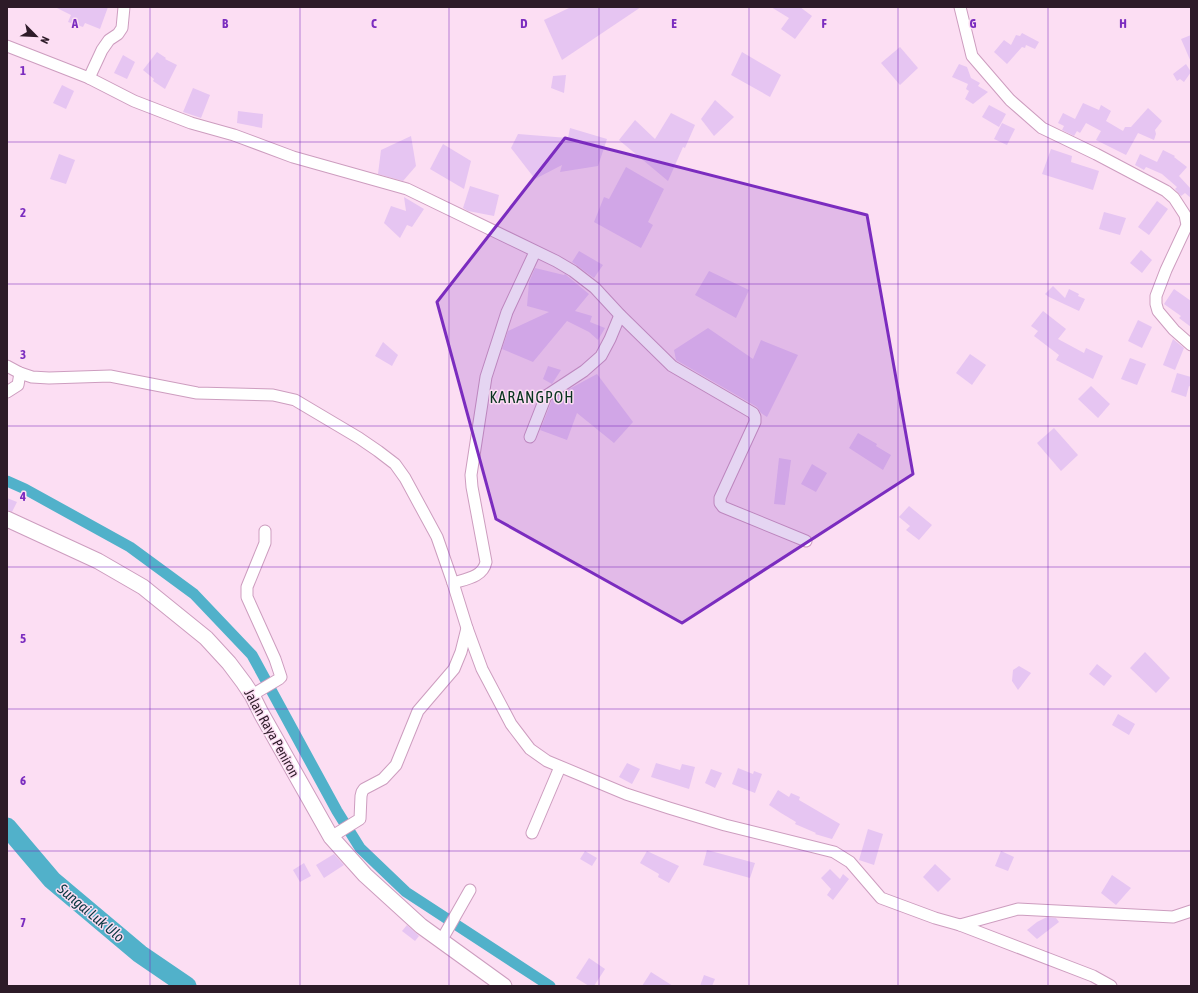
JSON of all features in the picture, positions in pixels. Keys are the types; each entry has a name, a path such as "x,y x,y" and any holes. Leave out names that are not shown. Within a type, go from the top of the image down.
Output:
{"main road":[{"name":"Jalan Raya Peniron","path":"7,519 98,561 142,586 206,638 258,692 261,713 330,837 365,875 421,926 445,936 504,986"}],"street":[{"path":"89,78 102,50 109,40 118,34 122,28 124,7"},
{"path":"960,7 972,56 1010,100 1042,128 1096,154 1169,193 1174,198 1189,221 1166,270 1156,300 1158,310 1174,330 1191,345"},
{"path":"7,46 89,78 134,101 191,123 234,135 293,157 407,189 556,261 573,271 595,288 672,366 753,414 755,417 755,422 720,498 720,503 723,507 806,541"},
{"path":"453,583 479,574 486,562 471,475 486,377 507,312 535,252"},
{"path":"530,437 546,396 584,371 601,356 620,315"},
{"path":"7,366 32,377 49,378 110,376 197,393 273,395 295,400 359,438 395,464 415,495 437,537 482,669 511,724 530,749 547,761 626,794 725,825 834,852 850,862 881,898 935,918 960,925 1093,976 1111,986"},
{"path":"7,392 18,385 20,373"},
{"path":"258,692 281,677 275,659 246,594 247,587 265,543 265,531"},
{"path":"330,837 358,820 360,817 361,796 364,789 383,779 396,765 418,711 454,669 461,652 467,628"},
{"path":"532,834 560,767"},
{"path":"445,936 470,890"},
{"path":"960,925 1018,909 1173,917 1191,911"}],"highlighted area":[{"path":"565,138 867,215 913,474 682,623 496,519 437,302"}],"building":[{"path":"55,7 108,7 100,29 85,23 83,27 68,22 71,15"},
{"path":"571,7 641,7 562,60 544,20"},
{"path":"771,7 800,7 812,16 795,39 781,29 789,18"},
{"path":"1022,33 1039,42 1035,49 1026,45 1025,48 1022,47 1007,64 994,52 1004,40 1011,45 1016,35 1020,36"},
{"path":"1191,35 1191,62 1181,39"},
{"path":"900,47 918,68 900,85 881,63"},
{"path":"157,52 166,58 165,59 177,65 165,89 153,81 154,79 143,70"},
{"path":"742,52 781,75 770,97 731,75"},
{"path":"123,55 135,62 127,79 114,73"},
{"path":"959,64 967,67 971,78 980,83 978,86 988,92 973,104 965,99 969,91 966,89 968,84 952,77"},
{"path":"1186,64 1191,72 1184,82 1180,79 1177,81 1173,74"},
{"path":"566,75 564,93 551,88 553,76"},
{"path":"62,85 74,91 66,109 53,103"},
{"path":"193,88 210,95 201,118 183,112"},
{"path":"715,100 734,117 714,136 701,119"},
{"path":"1083,103 1099,110 1101,105 1111,111 1106,121 1123,131 1125,127 1131,127 1148,108 1162,121 1155,130 1156,134 1154,140 1138,133 1126,155 1096,140 1101,131 1086,123 1080,133 1077,131 1074,136 1062,130 1064,126 1058,123 1063,113 1075,119"},
{"path":"989,105 1006,114 999,127 982,117"},
{"path":"238,111 263,114 262,128 237,123"},
{"path":"671,113 695,125 685,148 683,147 668,181 619,140 635,120 655,139"},
{"path":"1002,123 1015,129 1007,145 994,139"},
{"path":"570,128 607,139 598,166 560,172 562,165 535,179 511,148 518,134 568,138"},
{"path":"411,136 416,166 403,181 378,174 381,150"},
{"path":"443,144 471,161 464,189 430,169"},
{"path":"1051,149 1072,156 1071,162 1099,171 1093,190 1042,174"},
{"path":"1163,150 1175,156 1174,157 1187,167 1179,176 1191,189 1191,198 1185,193 1181,196 1175,189 1177,187 1162,174 1146,167 1144,170 1135,165 1140,154 1157,162"},
{"path":"59,154 75,160 66,184 50,179"},
{"path":"626,167 664,189 648,222 653,225 641,248 594,222 604,197 609,199"},
{"path":"470,186 499,195 494,216 468,211 463,208"},
{"path":"404,197 424,209 412,227 407,225 400,238 384,223 391,206 406,211"},
{"path":"1157,201 1168,209 1149,235 1138,227"},
{"path":"1104,212 1126,218 1120,235 1099,229"},
{"path":"1141,250 1152,260 1142,273 1130,263"},
{"path":"579,251 603,265 594,278 572,262"},
{"path":"535,268 565,274 589,294 575,311 592,316 590,322 605,328 598,340 589,332 567,321 533,362 502,349 508,331 549,312 527,306 529,282"},
{"path":"709,271 749,290 736,318 695,295"},
{"path":"1053,286 1065,298 1069,289 1085,299 1079,311 1045,294"},
{"path":"1174,289 1191,301 1191,327 1179,318 1181,316 1164,304"},
{"path":"1043,311 1066,329 1058,339 1084,353 1086,348 1103,356 1093,379 1056,360 1059,355 1034,336 1038,331 1031,326"},
{"path":"1138,320 1152,327 1142,348 1128,341"},
{"path":"708,328 753,359 761,340 798,355 767,417 761,413 757,407 676,360 674,350"},
{"path":"1173,339 1184,348 1175,370 1163,365"},
{"path":"383,342 398,355 392,366 375,356"},
{"path":"970,354 986,365 972,385 956,373"},
{"path":"1130,358 1146,364 1137,385 1121,379"},
{"path":"548,366 561,370 552,384 543,379"},
{"path":"1177,373 1191,377 1191,387 1189,386 1186,397 1171,392"},
{"path":"597,374 633,422 614,443 577,413 567,440 540,430 552,400"},
{"path":"1091,386 1110,404 1098,418 1078,399"},
{"path":"1054,428 1078,455 1061,471 1037,443"},
{"path":"858,433 877,444 876,446 891,455 883,470 849,448"},
{"path":"779,458 791,460 785,505 774,504"},
{"path":"812,464 827,473 816,492 801,484"},
{"path":"7,498 17,502 12,512 7,510"},
{"path":"909,506 932,525 919,540 906,530 910,526 899,517"},
{"path":"1145,652 1170,678 1156,693 1130,668"},
{"path":"1097,664 1112,676 1104,686 1089,674"},
{"path":"1019,666 1031,673 1018,690 1012,681 1013,670"},
{"path":"1118,714 1135,724 1129,735 1112,725"},
{"path":"627,763 640,769 632,784 619,777"},
{"path":"656,763 680,770 682,764 695,767 689,789 651,777"},
{"path":"738,768 753,774 754,771 762,774 755,793 732,784"},
{"path":"711,769 722,773 715,788 705,783"},
{"path":"778,790 789,797 791,793 800,797 799,800 840,824 832,839 815,834 816,833 795,824 796,822 769,805"},
{"path":"868,829 883,834 874,865 859,860"},
{"path":"707,850 755,863 750,878 703,865"},
{"path":"585,851 597,858 592,866 580,859"},
{"path":"647,851 679,866 669,883 658,877 659,874 640,863"},
{"path":"1001,851 1014,857 1008,871 995,866"},
{"path":"334,854 344,865 324,878 316,865"},
{"path":"304,863 311,876 300,882 293,870"},
{"path":"935,864 951,879 938,892 923,877"},
{"path":"830,869 840,879 843,874 849,879 833,900 827,895 831,889 821,878"},
{"path":"1112,875 1131,888 1116,905 1101,893"},
{"path":"1047,917 1056,918 1059,922 1037,939 1027,930 1037,922"},
{"path":"407,925 419,936 415,941 402,931"},
{"path":"589,958 605,969 594,986 589,986 576,978"},
{"path":"651,972 673,986 642,986"},
{"path":"704,975 715,979 712,986 700,986"}],"waterway":[{"path":"7,481 25,489 130,547 194,594 252,655 337,811 360,848 406,892 550,986"},
{"name":"Sungai Luk Ulo","path":"7,827 52,880 140,954 187,986"}],"district":[{"name":"KARANGPOH","path":"532,397"}]}
